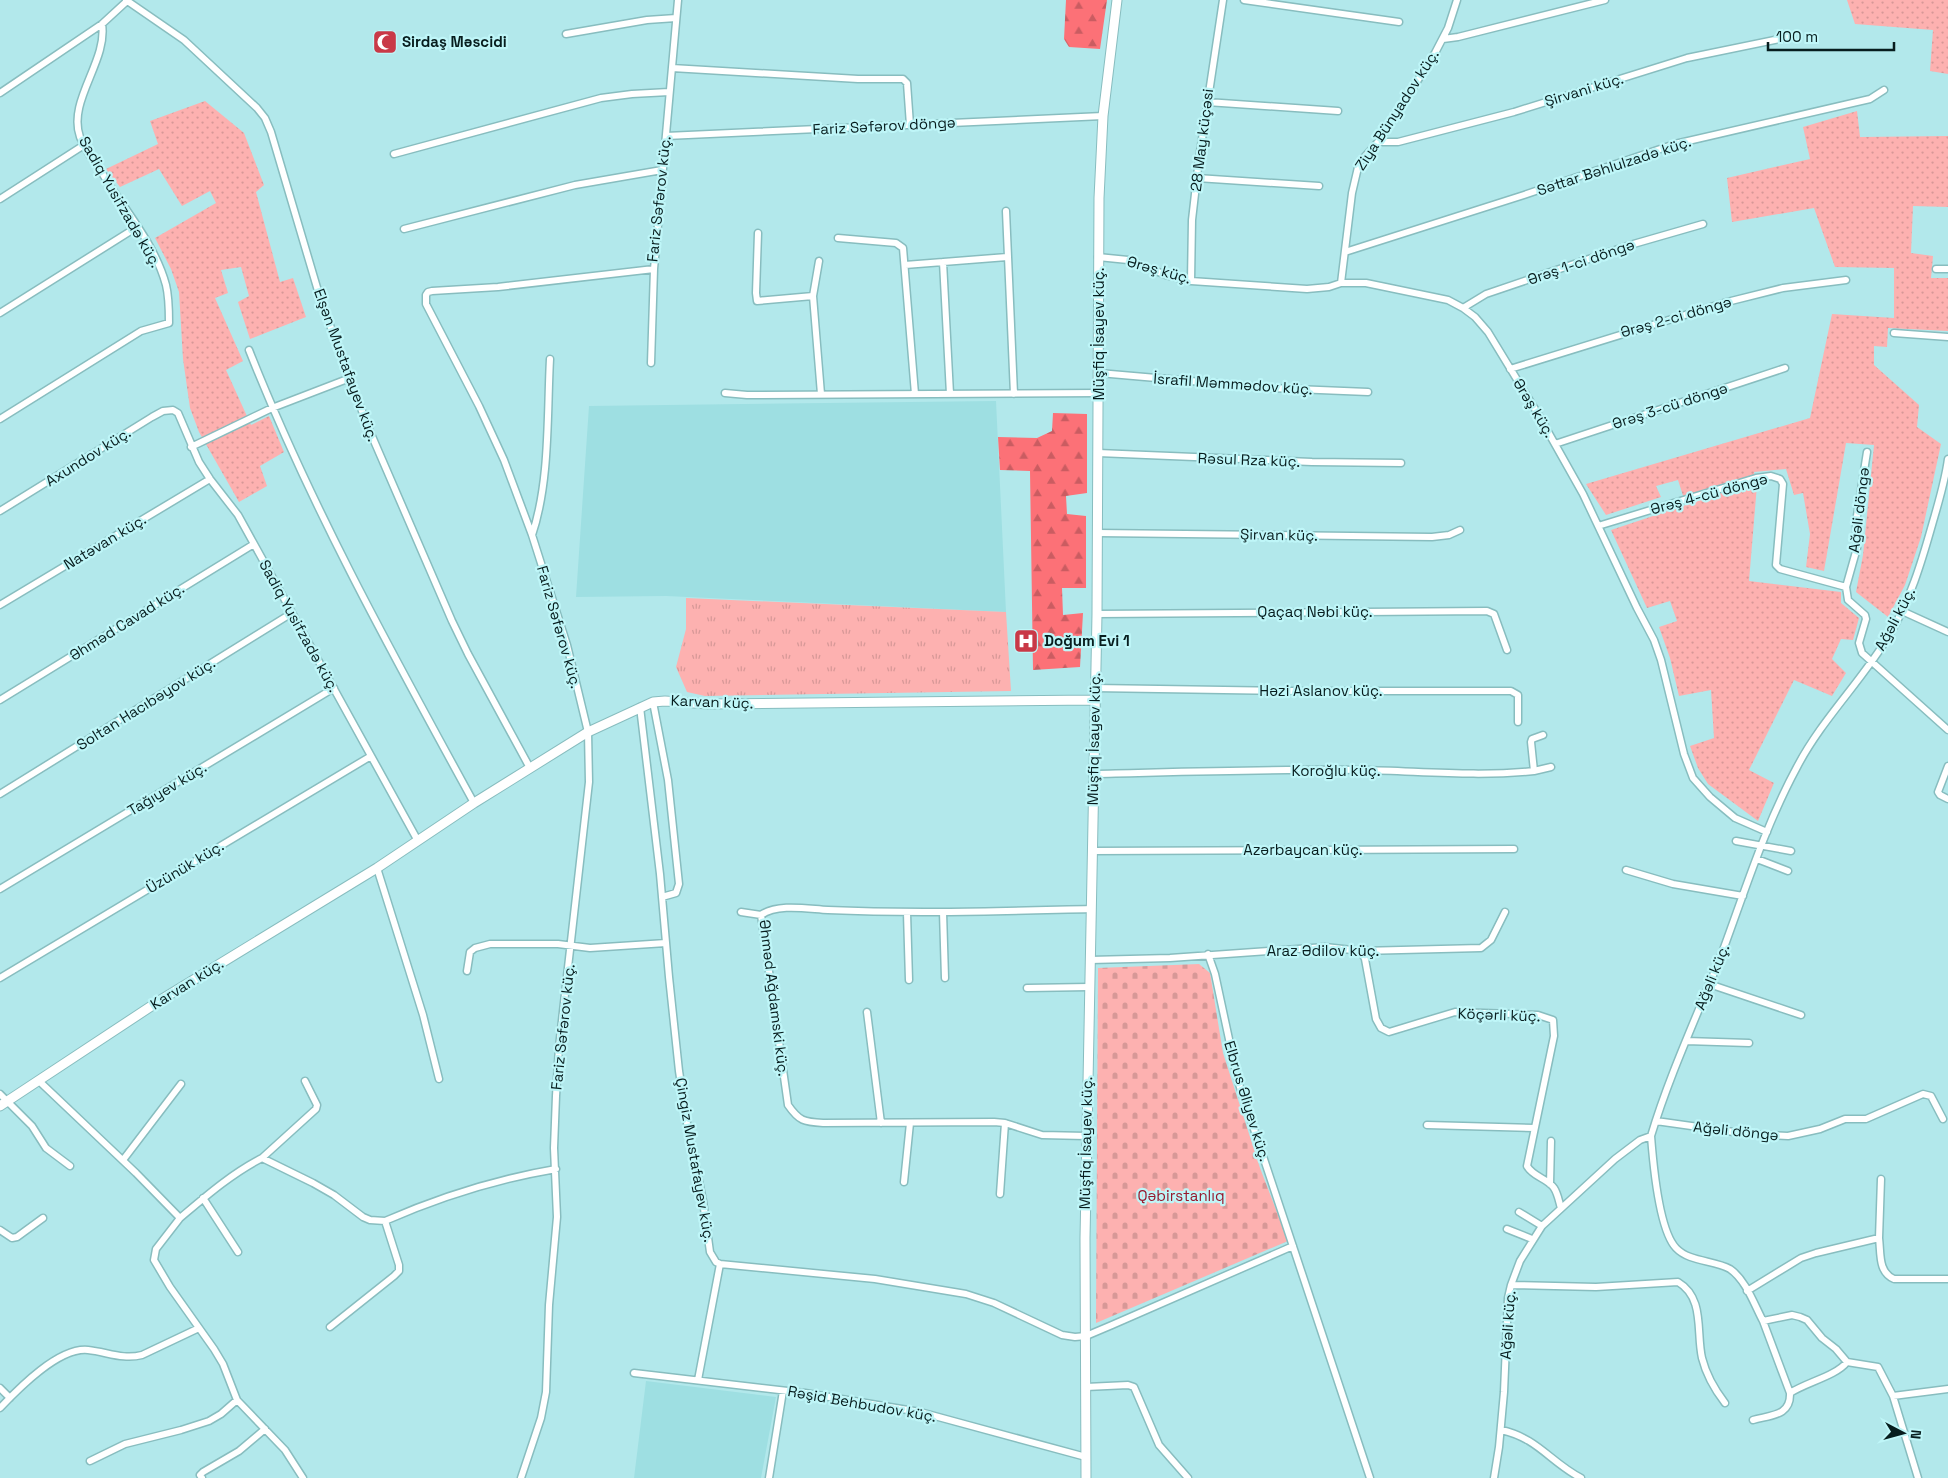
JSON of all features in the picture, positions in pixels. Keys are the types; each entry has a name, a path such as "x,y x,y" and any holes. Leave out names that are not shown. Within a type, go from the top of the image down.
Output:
{"street":[{"path":"0,93 102,24 126,0"},
{"name":"Elşən Mustafayev küç.","path":"126,0 184,40 257,108 265,118 277,148 322,301 368,427 468,654 530,768"},
{"name":"Fariz Səfərov küç.","path":"522,1478 541,1418 546,1392 549,1306 557,1217 554,1122 589,782 588,732 567,645 532,535 504,460 479,406 426,304 426,295 432,291 498,287 654,269 678,0"},
{"name":"Müşfiq İsayev küç.","path":"1086,1478 1086,1136 1096,614 1099,393 1098,257 1103,116 1117,0"},
{"name":"28 May küçəsi","path":"1191,281 1192,220 1207,102 1223,0"},
{"path":"1244,0 1399,22"},
{"name":"Ziya Bünyadov küç.","path":"1341,283 1356,173 1365,155 1378,142 1443,39 1457,0"},
{"path":"1443,39 1458,37 1605,0"},
{"path":"566,34 647,20 676,18"},
{"name":"Sadiq Yusifzadə küç.","path":"0,419 141,331 169,323 169,302 160,268 137,227 80,137 78,126 80,107 101,47 104,34 102,24"},
{"name":"Şirvani küç.","path":"1378,142 1398,142 1514,112 1694,56 1789,37"},
{"path":"672,68 858,80 904,79 907,82 910,125"},
{"name":"Səttar Bəhlulzadə küç.","path":"1345,252 1524,195 1675,144 1870,99 1884,90"},
{"path":"394,154 601,98 669,92"},
{"path":"1207,102 1338,111"},
{"name":"Fariz Səfərov döngə","path":"666,136 1103,116"},
{"path":"0,199 84,145"},
{"path":"404,229 575,185 662,170"},
{"path":"1197,178 1318,186"},
{"path":"1006,211 1014,394"},
{"name":"Ərəş 1-ci döngə","path":"1464,308 1486,294 1703,224"},
{"path":"0,313 137,227"},
{"path":"758,232 757,301 812,296"},
{"path":"838,238 902,245 915,394"},
{"path":"905,265 1007,257"},
{"name":"Ərəş küç.","path":"1098,257 1128,260 1166,275 1191,281 1307,289 1329,287 1341,283 1366,283 1448,300 1464,308 1488,332 1583,494 1656,647 1661,660 1684,754 1693,778 1710,797 1735,818 1767,832"},
{"path":"819,262 812,296 821,394"},
{"path":"943,262 950,394"},
{"path":"1936,268 1948,269"},
{"path":"651,363 654,269"},
{"name":"Ərəş 2-ci döngə","path":"1510,369 1727,302 1783,288 1846,280"},
{"path":"1894,333 1948,337"},
{"path":"249,350 296,462 384,638 474,803"},
{"path":"532,535 543,486 550,359"},
{"name":"Ərəş 3-cü döngə","path":"1555,444 1785,368"},
{"name":"İsrafil Məmmədov küç.","path":"1099,373 1271,388 1368,392"},
{"path":"191,447 272,408 350,378"},
{"path":"725,393 746,395 1099,393"},
{"name":"Axundov küç.","path":"0,511 152,416 164,411 173,410 178,413"},
{"name":"Sadiq Yusifzadə küç.","path":"178,413 191,447 210,479 238,515 418,841"},
{"name":"Ağəli döngə","path":"1846,587 1857,548 1856,522 1867,452"},
{"name":"Rəsul Rza küç.","path":"1098,454 1312,462 1401,463"},
{"name":"Ağəli küç.","path":"1494,1478 1501,1430 1505,1378 1506,1318 1511,1284 1520,1261 1532,1239 1542,1226 1632,1145 1651,1136 1661,1102 1709,984 1761,846 1800,762 1889,635 1902,611 1921,565 1948,460"},
{"name":"Ərəş 4-cü döngə","path":"1598,526 1756,478 1772,476 1780,479 1783,484 1776,565 1780,568 1846,587"},
{"name":"Natəvan küç.","path":"0,605 210,479"},
{"name":"Şirvan küç.","path":"1097,533 1432,537 1449,535 1460,530"},
{"name":"Əhməd Cavad küç.","path":"0,700 254,544"},
{"path":"1846,587 1848,600 1865,615 1865,624 1859,643 1862,652 1948,730"},
{"name":"Qaçaq Nəbi küç.","path":"1096,614 1487,611 1494,614 1507,650"},
{"path":"1902,611 1948,632"},
{"name":"Soltan Hacıbəyov küç.","path":"0,794 292,613"},
{"name":"Tağıyev küç.","path":"0,889 334,688"},
{"name":"Həzi Aslanov küç.","path":"1094,688 1291,691 1511,691 1518,695 1518,722"},
{"name":"Karvan küç.","path":"4,1103 159,1001 377,868 474,803 588,732 653,702 718,704 1094,700"},
{"path":"653,702 668,780 679,884 676,893 662,897"},
{"name":"Çingiz Mustafayev küç.","path":"640,707 647,755 678,1061 687,1123 703,1201 710,1252 716,1262 720,1264"},
{"path":"1534,771 1531,742 1532,739 1543,735"},
{"name":"Üzünük küç.","path":"0,978 371,756"},
{"path":"1948,766 1938,792 1948,799"},
{"name":"Koroğlu küç.","path":"1093,774 1352,770 1474,774 1534,771 1551,767"},
{"path":"1736,841 1791,851"},
{"name":"Azərbaycan küç.","path":"1092,851 1514,849"},
{"path":"1757,859 1788,871"},
{"path":"377,868 423,1015 439,1079"},
{"path":"1626,870 1673,884 1743,896"},
{"name":"Əhməd Ağdamski küç.","path":"1086,1136 1042,1135 1005,1123 807,1122 796,1117 788,1105 761,915 768,910 791,908 907,913 1091,909"},
{"path":"741,912 761,915"},
{"path":"943,912 945,978"},
{"name":"Araz Ədilov küç.","path":"1090,960 1170,958 1208,954 1325,948 1361,951 1482,948 1491,940 1504,912"},
{"path":"907,913 909,980"},
{"path":"467,971 470,952 475,948 490,944 558,944 590,948 666,943"},
{"name":"Köçərli küç.","path":"1361,951 1365,959 1376,1019 1381,1028 1388,1032 1455,1012 1538,1016 1553,1020 1554,1036 1526,1166 1530,1171 1550,1184"},
{"name":"Elbrus Əliyev küç.","path":"1208,954 1215,974 1238,1080 1370,1478"},
{"path":"1709,984 1801,1015"},
{"path":"1027,988 1089,987"},
{"path":"867,1012 881,1123"},
{"path":"1686,1041 1749,1043"},
{"path":"39,1081 123,1160 180,1218"},
{"path":"303,1478 285,1450 238,1400 223,1364 170,1287 154,1260 156,1249 180,1218 241,1168 262,1158 316,1109 317,1105 305,1081"},
{"path":"123,1160 181,1084"},
{"path":"0,1094 4,1103 32,1126 46,1148 70,1166"},
{"name":"Ağəli döngə","path":"1656,1121 1748,1134 1788,1136 1820,1129 1845,1119 1866,1119 1922,1094 1931,1096 1943,1119"},
{"path":"904,1182 910,1123"},
{"path":"1000,1194 1005,1123"},
{"path":"1427,1125 1534,1128"},
{"path":"1651,1136 1665,1225 1675,1247 1681,1252 1728,1268 1737,1275 1762,1321 1790,1393 1791,1402 1782,1412 1753,1420"},
{"path":"1551,1142 1550,1184 1555,1190 1561,1208"},
{"path":"262,1158 334,1195 363,1217 370,1220 385,1221 466,1190 514,1177 556,1169"},
{"path":"1881,1179 1879,1238 1883,1270 1887,1276 1894,1279 1948,1279"},
{"path":"203,1198 238,1252"},
{"path":"1518,1212 1542,1226"},
{"path":"0,1230 12,1238 17,1237 43,1218"},
{"path":"330,1328 399,1271 399,1265 385,1221"},
{"path":"1507,1229 1532,1239"},
{"path":"1747,1291 1801,1258 1879,1238"},
{"path":"698,1380 720,1264 875,1279 924,1286 982,1298 1062,1335 1075,1337 1086,1336 1294,1246"},
{"path":"1511,1284 1596,1287 1678,1282 1686,1287 1691,1294 1696,1309 1702,1359 1711,1380 1725,1403"},
{"path":"1762,1321 1792,1315 1807,1320 1822,1338 1836,1349 1847,1362 1878,1367 1893,1396 1918,1478"},
{"path":"0,1408 39,1371 75,1351 90,1351 132,1358 199,1328"},
{"path":"1790,1393 1801,1386 1838,1370 1847,1362"},
{"name":"Rəşid Behbudov küç.","path":"634,1373 783,1390 920,1412 1086,1457"},
{"path":"1086,1388 1128,1385 1134,1388 1159,1445 1188,1478"},
{"path":"0,1388 10,1398"},
{"path":"1893,1396 1948,1389"},
{"path":"769,1478 783,1390"},
{"path":"90,1461 125,1444 209,1421 238,1400"},
{"path":"202,1478 200,1475 203,1472 239,1451 265,1429"},
{"path":"1501,1430 1515,1433 1528,1439 1581,1478"}],"shaded area":[{"path":"996,401 1006,612 666,596 576,597 589,406"},
{"path":"646,1381 776,1397 761,1478 634,1478"}],"green space":[{"path":"1066,0 1107,0 1100,49 1069,47 1064,39"},
{"path":"1847,0 1948,0 1948,74 1930,71 1933,30 1855,24"},
{"path":"205,101 244,133 264,185 256,192 280,282 293,278 306,317 250,339 238,302 249,296 241,267 221,270 228,293 215,298 243,361 226,370 251,425 269,416 284,452 260,466 267,486 239,502 199,432 190,408 183,359 179,292 171,269 155,238 216,203 210,191 182,206 159,169 120,187 106,169 158,144 150,121"},
{"path":"1857,111 1860,137 1948,136 1948,207 1913,206 1911,253 1933,256 1931,278 1948,278 1948,331 1888,328 1887,347 1874,346 1874,365 1919,405 1917,427 1941,444 1921,537 1905,585 1888,617 1856,592 1863,555 1874,445 1846,443 1824,571 1806,567 1810,534 1803,493 1794,495 1786,469 1754,472 1757,485 1749,581 1841,592 1841,603 1859,618 1853,640 1841,639 1832,659 1846,673 1832,696 1794,680 1749,770 1774,783 1758,821 1708,784 1698,768 1690,746 1714,738 1711,690 1679,696 1670,658 1659,627 1677,621 1670,601 1647,608 1611,530 1686,505 1678,480 1656,486 1661,497 1606,515 1586,484 1810,418 1832,314 1894,318 1894,268 1835,267 1814,208 1732,222 1727,178 1810,159 1803,127"},
{"path":"1053,413 1087,414 1087,493 1066,496 1067,514 1086,516 1086,588 1062,588 1063,615 1083,613 1080,667 1033,670 1030,471 1000,470 998,437 1037,438 1052,431"},
{"path":"686,598 1006,612 1011,691 705,696 687,692 676,667 686,629"},
{"name":"Qəbirstanlıq","path":"1199,964 1210,973 1223,1053 1260,1168 1288,1241 1096,1323 1098,968"}],"place":[{"name":"Sirdaş Məscidi","path":"385,42"},
{"name":"Doğum Evi 1","path":"1026,641"}]}
